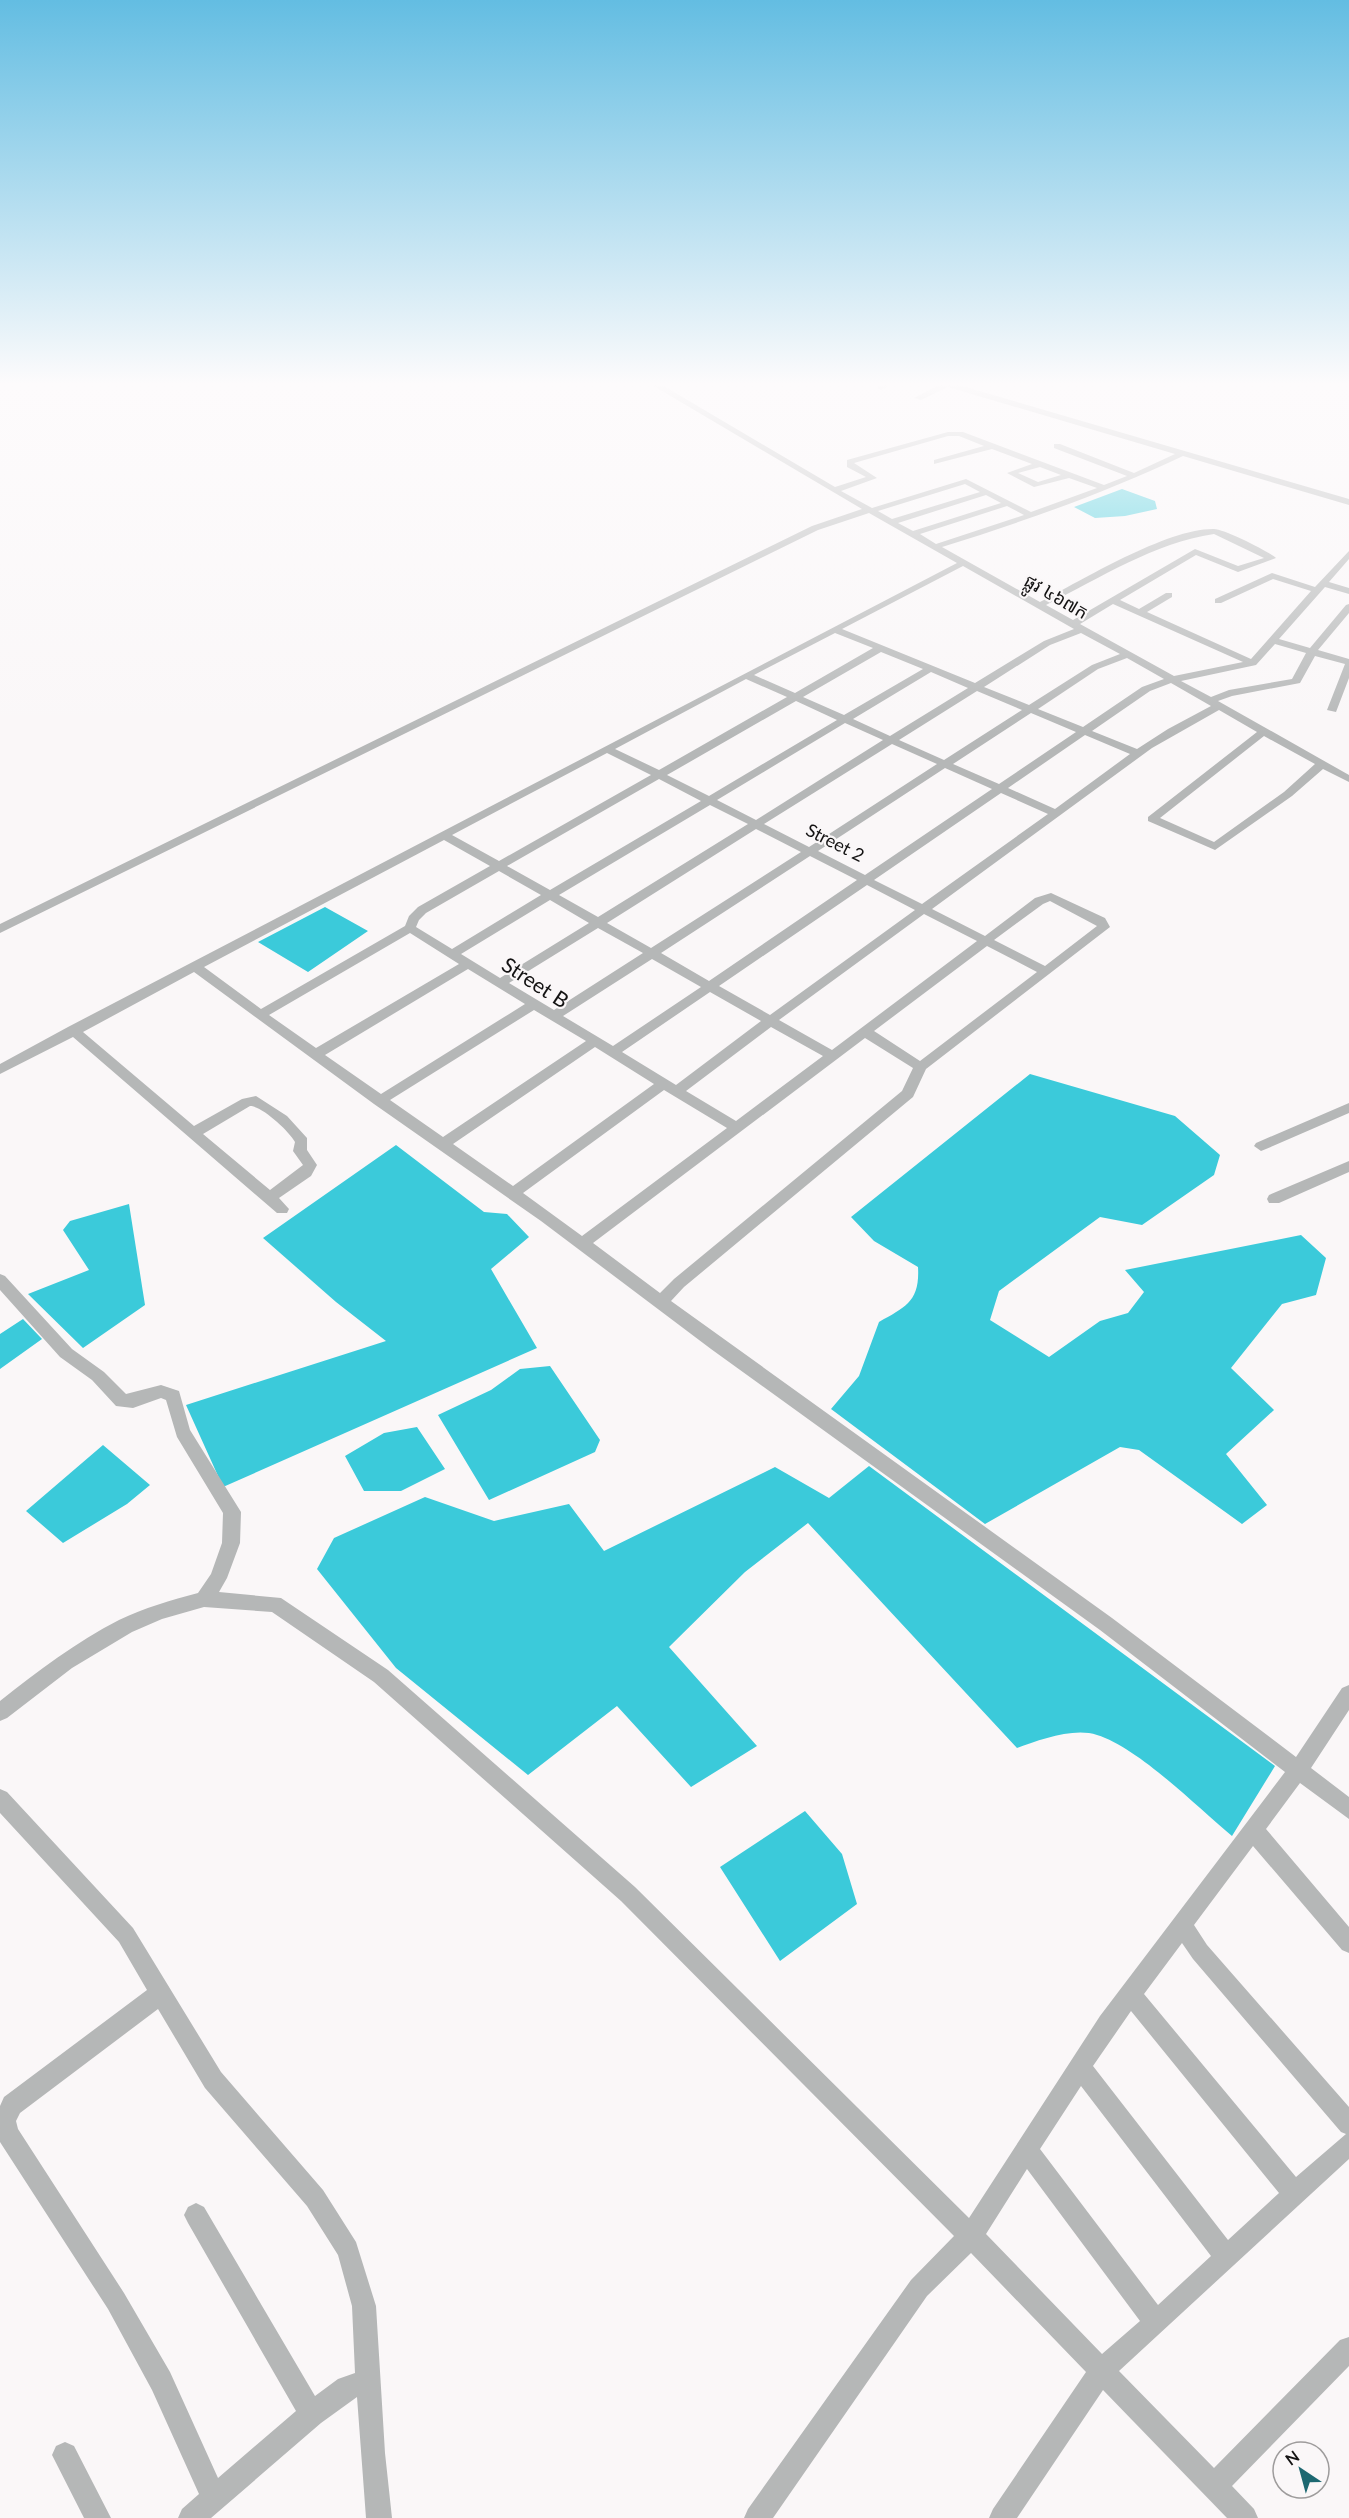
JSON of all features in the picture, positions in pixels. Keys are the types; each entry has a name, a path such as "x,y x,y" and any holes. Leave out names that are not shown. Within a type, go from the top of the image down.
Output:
{"street":[{"name":"ផ្លូវ ៤៦៧ក","path":"855,503 1349,779"},
{"path":"0,929 815,528 897,503"},
{"path":"891,522 954,503"},
{"path":"912,534 1009,503 1032,516"},
{"path":"934,547 1067,503"},
{"path":"501,983 1195,552 1232,568 1250,567 1272,558 1227,535 1208,531 1189,535 1137,555 1038,606"},
{"path":"612,1053 1146,689 1171,680 1253,663 1349,554"},
{"path":"0,1070 746,675 963,563"},
{"path":"1250,567 1272,576 1349,591"},
{"path":"1218,601 1272,576"},
{"path":"1140,612 1169,595"},
{"path":"1114,601 1253,663"},
{"path":"512,1194 770,1021 924,908 1229,693 1296,681 1312,651 1349,607"},
{"path":"834,629 1140,754"},
{"path":"1274,641 1349,663 1332,710"},
{"path":"260,1015 410,928 422,910 881,648"},
{"path":"553,1017 1095,667 1127,655"},
{"path":"452,954 931,668"},
{"path":"746,675 1056,814"},
{"path":"1264,732 1152,819 1215,847 1288,794 1322,764"},
{"name":"Street 2","path":"608,749 868,879 1045,971"},
{"path":"444,835 832,1056"},
{"path":"584,1243 735,1127 1039,901 1051,897 1101,921 1104,927 920,1067 908,1094 679,1283 661,1302"},
{"name":"Street B","path":"410,928 501,983 532,1005 735,1127"},
{"path":"315,1055 469,963"},
{"path":"195,968 379,1101 584,1243 717,1346 1106,1624 1349,1809"},
{"path":"379,1101 532,1005"},
{"path":"73,1030 282,1209"},
{"path":"864,1031 920,1067"},
{"path":"442,1144 594,1042"},
{"path":"194,1133 247,1102 256,1101 280,1119 301,1138 303,1142 300,1151 310,1165 306,1173 269,1198"},
{"path":"1261,1146 1349,1108"},
{"path":"1274,1198 1349,1166"},
{"path":"0,1281 66,1353 98,1376 122,1401 134,1401 161,1391 173,1396 183,1432 232,1512 231,1542 218,1578 204,1599"},
{"path":"0,1713 65,1662 126,1626 159,1612 204,1599 275,1604 381,1676 628,1894 971,2236 1245,2518"},
{"path":"757,2518 919,2288 971,2236 1080,2067 1130,1995 1298,1770 1349,1694"},
{"path":"0,1799 126,1935 213,2080 315,2198 348,2250 364,2306 378,2518"},
{"path":"1254,1829 1268,1850 1349,1942"},
{"path":"1182,1925 1200,1952 1349,2124"},
{"path":"161,1993 12,2105 5,2120 7,2133 105,2281 156,2371 214,2498"},
{"path":"1130,1995 1295,2194"},
{"path":"1080,2067 1227,2258"},
{"path":"1002,2518 1101,2370 1156,2324 1349,2144"},
{"path":"1027,2150 1156,2324"},
{"path":"195,2215 312,2414"},
{"path":"1214,2486 1349,2349"},
{"path":"190,2518 312,2414 347,2388 368,2381"},
{"path":"65,2455 98,2518"}],"water":[{"path":"1086,503 1155,503 1157,509 1125,516 1095,518 1074,507"},
{"path":"325,907 368,931 308,972 258,942"},
{"path":"1030,1074 1175,1116 1220,1155 1214,1175 1142,1225 1100,1217 999,1291 990,1320 1049,1357 1100,1321 1128,1313 1144,1292 1125,1270 1301,1235 1326,1258 1316,1295 1282,1304 1231,1368 1274,1410 1226,1454 1267,1505 1242,1524 1139,1450 1120,1447 985,1524 831,1409 859,1376 879,1322 909,1302 917,1288 918,1279 918,1267 874,1241 851,1217"},
{"path":"396,1145 484,1212 507,1214 529,1237 491,1269 537,1348 223,1487 186,1405 386,1341 336,1302 263,1238"},
{"path":"129,1204 145,1305 83,1348 28,1294 89,1270 63,1230 70,1221"},
{"path":"23,1319 42,1339 0,1369 0,1334"},
{"path":"550,1366 600,1440 595,1452 489,1500 438,1415 491,1390 520,1369"},
{"path":"417,1427 445,1469 401,1491 364,1491 345,1456 384,1433"},
{"path":"103,1445 150,1485 127,1504 63,1543 26,1511"},
{"path":"869,1466 1275,1766 1232,1836 1149,1765 1131,1752 1097,1735 1067,1733 1017,1748 808,1523 745,1572 669,1647 757,1746 691,1787 617,1706 528,1775 396,1668 317,1569 334,1538 425,1497 494,1521 569,1504 604,1551 775,1467 829,1498"},
{"path":"805,1811 842,1854 857,1904 780,1961 720,1867"}]}
